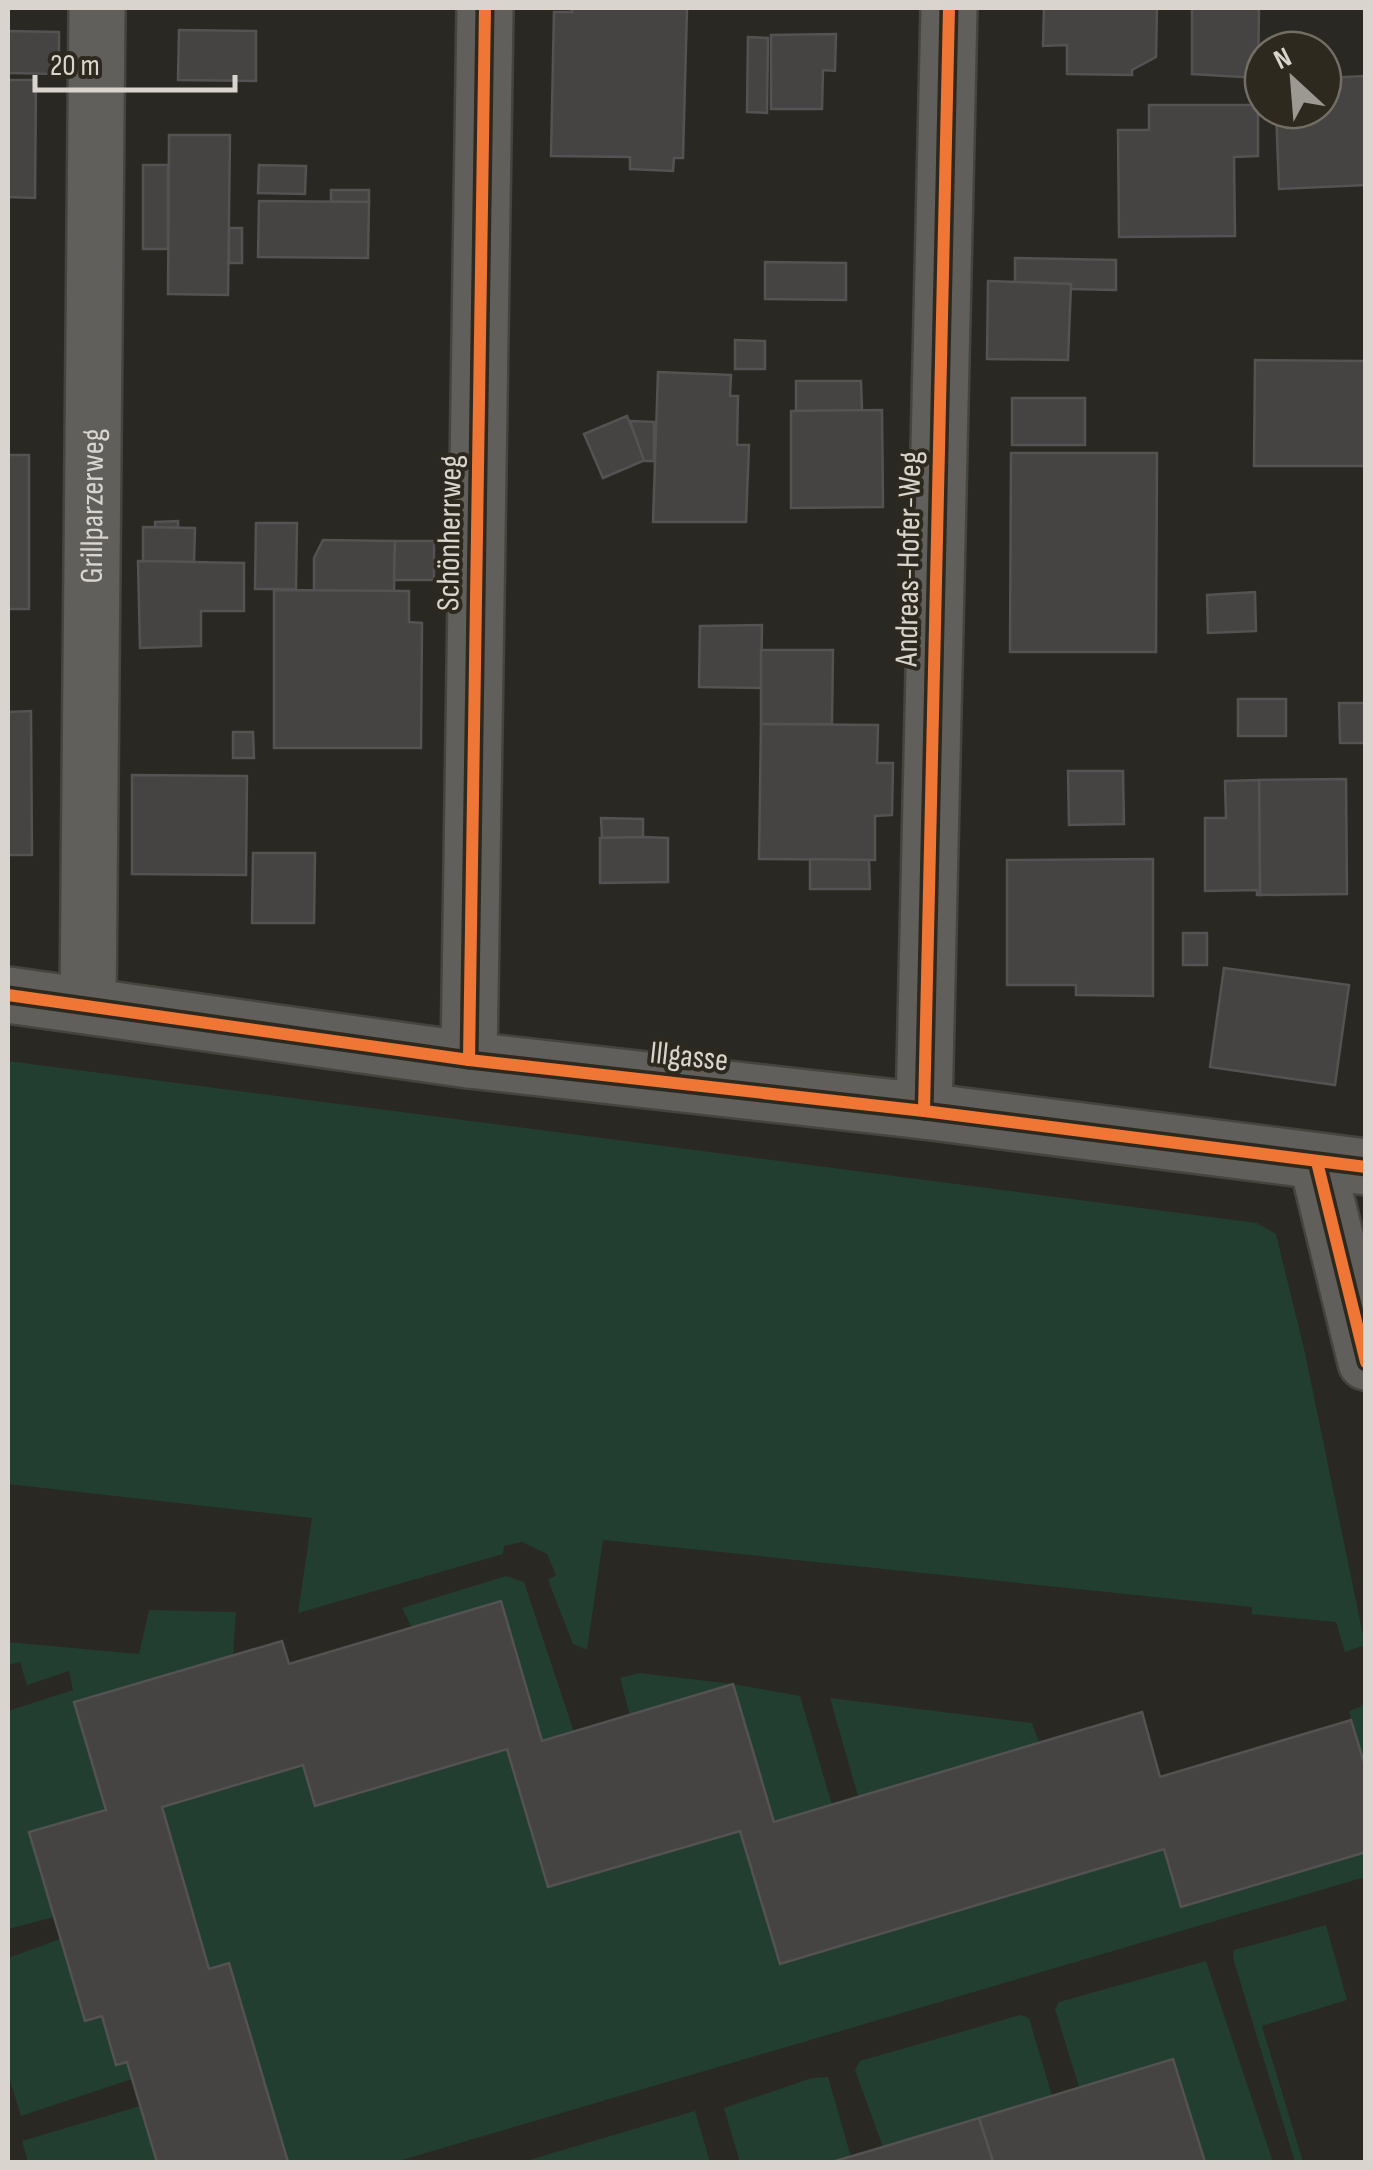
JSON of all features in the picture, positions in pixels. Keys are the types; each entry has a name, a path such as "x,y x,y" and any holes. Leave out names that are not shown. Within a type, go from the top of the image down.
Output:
{"street":[{"name":"Grillparzerweg","path":"88,1006 97,8"},
{"name":"Schönherrweg","path":"469,1060 485,8"},
{"name":"Andreas-Hofer-Weg","path":"924,1111 948,8"},
{"name":"Illgasse","path":"8,995 469,1060 924,1111 1342,1164"},
{"path":"1342,1164 1366,1362"}],"green space":[{"path":"8,1061 1257,1223 1276,1234 1305,1353 1365,1645 1345,1652 1336,1622 1252,1614 1252,1607 603,1540 587,1650 573,1644 548,1580 556,1575 547,1554 522,1542 504,1546 503,1554 298,1613 312,1518 8,1484"},
{"path":"506,1576 524,1582 574,1732 542,1741 501,1601 412,1628 402,1608"},
{"path":"149,1610 236,1612 233,1656 106,1810 29,1832 54,1917 8,1929 8,1711 73,1690 69,1671 27,1685 20,1662 8,1665 8,1642 139,1654"},
{"path":"639,1673 733,1684 630,1716 620,1678"},
{"path":"733,1684 800,1696 832,1805 774,1822"},
{"path":"830,1698 1032,1723 1039,1742 858,1796"},
{"path":"1365,1705 1365,1769 1349,1711"},
{"path":"507,1749 740,1831 1164,1849 1182,1907 1365,1852 1365,1877 395,2162 288,2162 229,1964 209,1969 162,1807 303,1765 316,1805"},
{"path":"1326,1925 1347,2000 1262,2026 1303,2162 1295,2162 1233,1958 1234,1950"},
{"path":"60,1939 85,2021 102,2016 116,2065 127,2062 132,2079 21,2116 8,2074 8,1958"},
{"path":"1206,1961 1273,2162 1205,2162 1173,2059 1079,2087 1055,2009 1059,2002"},
{"path":"1020,2015 1029,2018 1052,2096 883,2147 855,2070 860,2061"},
{"path":"828,2077 851,2157 832,2162 740,2162 724,2108 812,2078"},
{"path":"140,2106 157,2162 28,2162 22,2141"},
{"path":"695,2111 710,2162 522,2162"}],"building":[{"path":"572,8 687,8 683,158 674,158 673,171 630,169 630,157 551,156 554,12 572,12"},
{"path":"1044,8 1157,8 1156,57 1132,70 1132,75 1067,74 1067,45 1043,46"},
{"path":"1192,8 1259,8 1259,30 1243,30 1243,77 1192,74"},
{"path":"179,30 256,31 256,81 178,80"},
{"path":"8,31 59,32 59,74 8,73"},
{"path":"836,34 835,71 823,70 822,109 771,109 771,35"},
{"path":"748,37 768,38 767,113 747,112"},
{"path":"1366,76 1366,185 1279,189 1277,130 1343,130 1343,77"},
{"path":"8,80 36,80 35,198 8,197"},
{"path":"1149,105 1243,105 1243,130 1258,130 1258,156 1234,157 1235,236 1119,237 1118,130 1149,130"},
{"path":"169,135 230,135 228,295 168,294"},
{"path":"143,165 168,165 168,249 143,249"},
{"path":"259,165 306,166 305,194 258,193"},
{"path":"331,190 369,190 369,202 331,202"},
{"path":"259,201 369,202 368,258 258,257"},
{"path":"229,228 242,228 242,263 229,263"},
{"path":"1015,258 1116,260 1116,290 1015,282"},
{"path":"765,262 846,263 846,300 765,299"},
{"path":"988,281 1071,284 1068,360 987,359"},
{"path":"735,340 765,341 765,369 735,369"},
{"path":"1255,360 1366,361 1365,466 1254,466"},
{"path":"658,372 731,375 730,396 738,396 737,445 749,445 746,522 653,522"},
{"path":"796,381 861,381 862,410 796,411"},
{"path":"1012,398 1085,398 1085,445 1012,445"},
{"path":"882,410 883,507 791,508 791,411"},
{"path":"627,416 645,460 603,478 584,434"},
{"path":"630,421 654,422 654,461 644,461"},
{"path":"1011,453 1157,453 1156,652 1010,652"},
{"path":"8,455 29,455 29,609 8,609"},
{"path":"178,521 178,528 155,528 155,522"},
{"path":"256,523 297,523 296,589 255,589"},
{"path":"143,527 195,528 194,562 143,561"},
{"path":"323,540 395,541 394,591 314,591 314,558"},
{"path":"395,541 434,541 434,580 394,580"},
{"path":"138,561 244,563 244,611 201,611 201,646 140,648"},
{"path":"274,590 409,591 409,622 422,623 421,748 274,748"},
{"path":"1255,592 1256,631 1208,633 1207,595"},
{"path":"762,625 761,688 699,687 700,626"},
{"path":"761,650 833,650 832,724 761,724"},
{"path":"1238,699 1286,699 1286,736 1238,736"},
{"path":"1339,703 1366,703 1366,743 1340,743"},
{"path":"31,711 32,855 8,855 8,712"},
{"path":"761,724 878,725 877,763 893,763 892,815 875,816 875,860 759,859"},
{"path":"233,732 253,732 254,758 233,758"},
{"path":"1068,771 1123,771 1124,824 1069,825"},
{"path":"132,775 247,776 246,875 132,874"},
{"path":"1346,779 1347,894 1260,895 1259,780"},
{"path":"1259,780 1260,895 1257,890 1205,891 1205,818 1226,818 1225,781"},
{"path":"601,818 643,819 643,837 602,838"},
{"path":"600,838 668,838 668,882 600,883"},
{"path":"253,853 315,853 314,923 252,923"},
{"path":"810,859 869,860 870,889 810,889"},
{"path":"1153,859 1153,996 1076,995 1076,985 1007,985 1007,860"},
{"path":"1183,933 1207,933 1207,965 1183,965"},
{"path":"1224,968 1349,985 1335,1085 1210,1067"},
{"path":"501,1601 542,1741 733,1684 774,1822 1142,1712 1160,1777 1351,1720 1366,1769 1366,1852 1181,1907 1164,1849 780,1964 740,1831 548,1887 507,1749 315,1806 303,1765 162,1807 209,1969 229,1963 288,2162 157,2162 127,2062 116,2065 102,2016 85,2021 29,1832 106,1810 74,1702 282,1641 289,1664"},
{"path":"1173,2059 1205,2162 993,2162 979,2118"},
{"path":"979,2118 993,2162 832,2162 883,2147"}],"cycle path":[{"path":"469,1060 485,8"},
{"path":"924,1111 949,8"},
{"path":"8,995 469,1060 924,1111 1366,1167"},
{"path":"1317,1162 1366,1362"}]}
